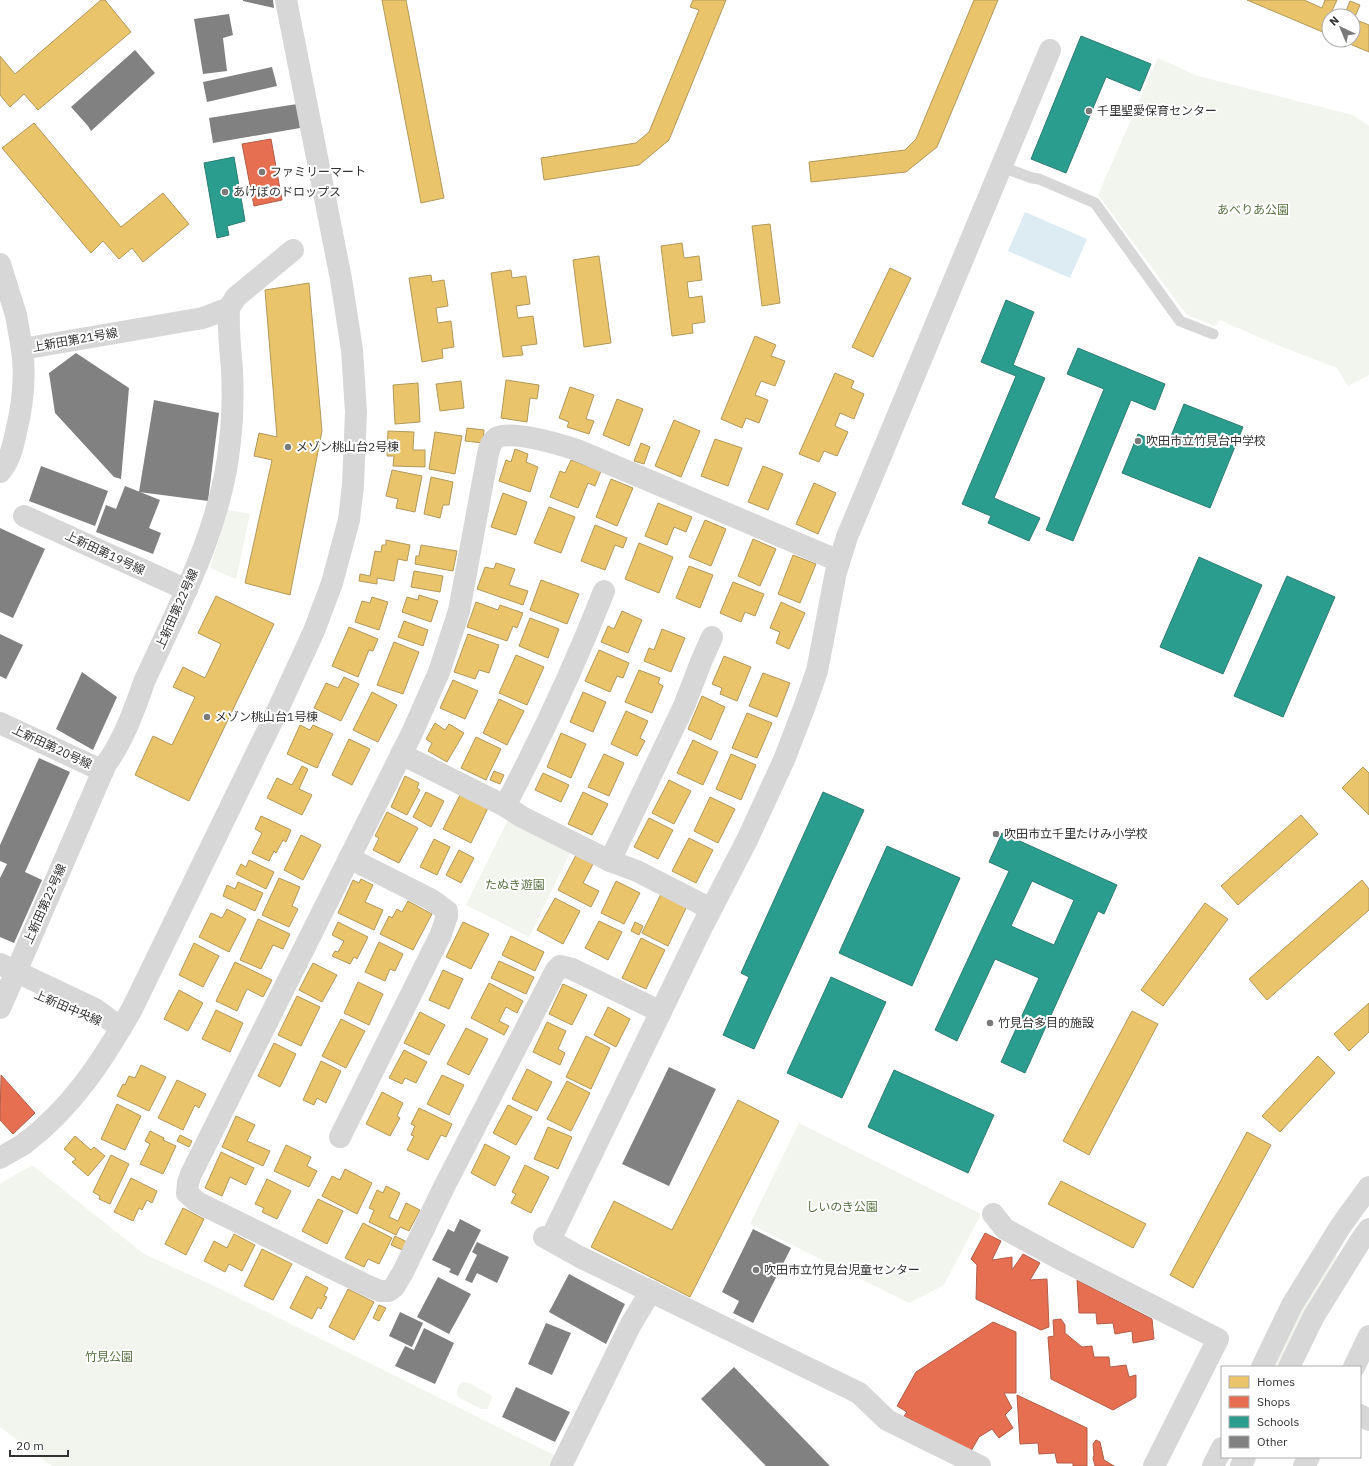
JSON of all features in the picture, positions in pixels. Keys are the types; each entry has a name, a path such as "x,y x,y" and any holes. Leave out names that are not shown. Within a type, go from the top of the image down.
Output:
{"street":[{"path":"0,1158 23,1144 60,1112 85,1084 121,1028 279,707 314,631 332,583 349,520 353,485 356,412 352,350 340,279 286,0"},
{"path":"980,1466 887,1420 859,1392 547,1239 765,802 804,708 819,663 836,572 847,537 1050,50"},
{"path":"229,308 236,297 293,250"},
{"path":"0,264 16,316 22,349"},
{"name":"上新田第21号線","path":"0,472 9,459 12,451 22,408 24,364 22,349 203,318 229,308"},
{"name":"上新田第22号線","path":"0,1008 7,974 103,771 114,754 147,675 193,576 213,521 224,482 229,454 233,403 229,308"},
{"path":"661,1012 572,969 560,966 556,970 444,1187 403,1272 394,1287 389,1291 376,1290 205,1207 187,1193 191,1174 401,754 431,690 454,626 463,592 488,454 492,442 499,436 514,436 551,442 577,450 839,561"},
{"name":"上新田第19号線","path":"24,516 187,590"},
{"path":"504,806 575,664 604,591"},
{"path":"610,861 678,720 712,637"},
{"name":"上新田第20号線","path":"0,723 103,771"},
{"path":"401,754 504,806 522,817 711,909"},
{"path":"340,1137 441,934 447,916 447,911 432,900 349,858"},
{"name":"上新田中央線","path":"7,974 89,1019 121,1028"},
{"path":"1262,1366 1296,1298 1340,1227 1369,1187"},
{"path":"992,1214 1004,1229 1218,1339 1154,1466"},
{"path":"1289,1366 1314,1316 1361,1240 1369,1230"},
{"path":"562,1466 631,1324 651,1291"},
{"path":"1354,1366 1369,1336"},
{"path":"1213,1466 1221,1450"}],"lane":[{"path":"1002,167 1032,178 1039,179 1095,203 1180,321 1213,334"}],"green space":[{"name":"あべりあ公園","path":"1158,58 1198,76 1353,115 1369,126 1369,375 1348,386 1337,368 1272,343 1220,320 1215,326 1187,315 1098,195"},
{"path":"228,510 250,514 236,579 210,568"},
{"name":"たぬき遊園","path":"509,818 572,849 529,937 466,905"},
{"name":"しいのき公園","path":"799,1123 981,1214 944,1285 909,1303 750,1224"},
{"name":"竹見公園","path":"32,1165 144,1254 210,1284 556,1456 551,1466 52,1466 0,1427 0,1184"},
{"path":"1332,1255 1336,1255 1337,1259 1280,1366 1272,1366 1304,1302"},
{"path":"462,1382 469,1383 491,1395 492,1398 487,1409 481,1409 458,1397 457,1393 459,1385"}],"shaded area":[{"path":"1025,212 1087,239 1070,278 1008,251"}],"building: Homes":[{"path":"101,0 105,0 131,32 38,110 24,94 10,107 0,95 0,56 15,74"},
{"path":"382,0 406,0 444,198 421,203"},
{"path":"693,0 726,0 669,140 639,165 544,180 541,158 636,143 649,132 699,10 690,7"},
{"path":"974,0 998,0 937,147 906,172 811,182 809,162 905,150 916,139"},
{"path":"1247,0 1304,0 1322,8 1321,31"},
{"path":"1325,0 1337,0 1333,8 1322,8"},
{"path":"1350,1 1360,5 1359,8 1347,8"},
{"path":"1361,22 1369,25 1369,52 1359,48 1361,48"},
{"path":"34,123 121,227 163,193 189,224 143,262 132,248 119,259 103,241 91,253 2,148"},
{"path":"770,224 780,303 762,306 752,226"},
{"path":"682,243 684,258 699,256 702,280 687,282 689,298 702,296 705,322 692,324 693,333 672,336 661,246"},
{"path":"599,256 611,343 584,347 573,260"},
{"path":"890,268 911,278 873,357 852,347"},
{"path":"511,270 512,278 526,276 530,304 516,306 518,318 533,316 537,344 521,346 523,355 503,357 491,273"},
{"path":"431,275 432,282 444,280 448,306 436,308 438,323 451,321 454,347 442,349 443,358 422,362 409,278"},
{"name":"メゾン桃山台2号棟","path":"309,283 322,431 290,595 245,583 272,460 254,456 259,433 277,437 265,290"},
{"path":"755,336 776,345 771,356 785,361 775,386 761,381 755,395 768,400 759,423 746,418 742,428 721,419"},
{"path":"835,373 854,381 851,388 864,394 854,419 840,413 835,426 848,432 837,456 824,451 819,462 799,454"},
{"path":"506,380 539,385 537,399 530,398 527,422 501,418"},
{"path":"461,381 464,408 440,411 436,384"},
{"path":"418,383 420,422 395,424 393,385"},
{"path":"570,387 594,395 586,419 594,421 589,434 567,427 569,422 559,418"},
{"path":"617,399 643,409 629,446 603,435"},
{"path":"674,420 700,431 681,477 655,466"},
{"path":"467,428 484,430 483,443 465,441"},
{"path":"388,431 414,432 413,450 425,450 425,467 393,466 394,456 387,456"},
{"path":"435,432 462,436 455,474 429,469"},
{"path":"715,439 742,448 728,486 701,476"},
{"path":"641,443 650,447 644,464 634,461"},
{"path":"515,449 528,454 526,462 538,467 530,492 499,481 506,460 511,462"},
{"path":"571,460 601,471 595,486 588,483 578,508 550,497 560,471 565,473"},
{"path":"763,466 783,474 768,510 748,502"},
{"path":"392,470 422,476 415,512 396,508 398,499 386,496"},
{"path":"431,477 453,482 449,505 443,505 440,518 424,514"},
{"path":"611,479 633,488 617,526 596,517"},
{"path":"814,483 836,493 818,534 796,524"},
{"path":"503,493 527,502 516,535 491,527"},
{"path":"658,503 692,517 686,532 674,527 667,545 645,536"},
{"path":"549,507 575,517 561,553 534,543"},
{"path":"705,520 726,529 711,566 689,557"},
{"path":"595,525 627,538 623,548 615,545 605,570 581,561"},
{"path":"753,539 776,549 760,586 738,576"},
{"path":"386,540 410,545 407,561 398,559 394,581 377,578 377,584 359,581 360,574 370,576 375,551 381,552 382,545 386,545"},
{"path":"639,543 673,557 659,593 625,579"},
{"path":"421,545 457,551 453,571 415,564 416,556 419,556"},
{"path":"793,555 816,564 800,603 778,594"},
{"path":"496,563 515,569 509,585 528,591 523,605 477,589 485,567 494,569"},
{"path":"689,566 713,575 700,608 676,598"},
{"path":"414,571 443,576 440,592 411,587"},
{"path":"541,580 579,594 567,624 530,610"},
{"path":"733,582 764,594 755,616 745,612 741,622 720,613"},
{"path":"419,595 438,601 431,622 402,612 407,597 418,600"},
{"name":"メゾン桃山台1号棟","path":"216,596 274,624 189,801 135,775 153,736 172,745 195,697 173,687 183,667 205,678 221,644 198,633"},
{"path":"372,597 388,602 379,630 355,622 362,601 370,603"},
{"path":"476,602 498,610 500,605 523,613 517,628 513,626 507,641 467,627"},
{"path":"781,602 805,613 789,649 776,643 780,632 770,628"},
{"path":"622,611 642,620 628,653 601,642 608,626 614,629"},
{"path":"530,618 559,629 548,658 519,646"},
{"path":"404,621 428,630 423,646 398,637"},
{"path":"349,627 378,639 373,651 369,650 358,677 332,666"},
{"path":"662,629 685,638 671,672 644,661 649,648 654,650"},
{"path":"468,634 499,645 489,673 479,670 475,679 454,672"},
{"path":"394,642 419,652 403,694 377,685"},
{"path":"599,650 629,663 623,678 617,676 610,692 585,681"},
{"path":"516,655 544,667 527,705 499,693"},
{"path":"724,656 751,667 737,701 720,694 722,688 712,684"},
{"path":"639,670 660,678 658,683 663,686 652,713 625,702"},
{"path":"763,673 790,683 777,717 749,706"},
{"path":"344,677 359,684 341,721 314,708 326,683 338,688"},
{"path":"453,680 478,691 465,719 440,708"},
{"path":"372,692 397,705 378,742 353,730"},
{"path":"583,692 606,702 593,732 570,722"},
{"path":"702,696 725,707 711,740 688,729"},
{"path":"499,699 524,711 507,745 483,733"},
{"path":"626,711 648,721 640,738 645,741 637,756 611,744"},
{"path":"747,713 772,723 757,758 732,748"},
{"path":"435,723 445,730 449,724 464,733 447,762 428,751 432,743 426,739"},
{"path":"300,725 310,730 313,725 333,734 317,768 287,754"},
{"path":"561,733 586,744 571,778 547,767"},
{"path":"476,737 501,749 486,780 461,768"},
{"path":"349,739 370,749 352,785 332,775"},
{"path":"693,740 718,752 703,785 677,773"},
{"path":"604,754 624,763 609,796 588,787"},
{"path":"731,754 756,765 741,800 716,789"},
{"path":"302,766 308,769 299,789 312,795 302,815 267,798 277,778 292,785"},
{"path":"1363,767 1369,773 1369,815 1342,788"},
{"path":"494,771 504,775 500,784 490,780"},
{"path":"543,773 569,785 561,802 535,790"},
{"path":"405,776 419,783 417,788 420,790 407,815 391,807"},
{"path":"669,780 691,791 674,824 652,813"},
{"path":"426,792 444,801 431,827 413,817"},
{"path":"583,792 608,804 592,835 568,824"},
{"path":"461,793 489,806 471,843 443,829"},
{"path":"710,797 735,809 718,843 694,831"},
{"path":"387,812 418,828 399,863 373,850 379,838 375,836"},
{"path":"1301,815 1318,834 1238,905 1221,886"},
{"path":"261,816 291,830 286,842 283,840 276,853 274,851 269,861 252,853 262,833 255,829"},
{"path":"649,818 673,830 658,859 634,847"},
{"path":"301,835 321,845 303,880 284,870"},
{"path":"689,838 713,850 696,883 672,871"},
{"path":"434,839 450,847 437,875 420,867"},
{"path":"459,850 474,858 461,883 446,875"},
{"path":"576,855 593,864 583,883 599,891 591,907 558,890"},
{"path":"249,860 274,872 266,889 236,874 241,864 246,867"},
{"path":"279,878 300,887 292,906 298,909 289,927 262,915"},
{"path":"361,879 373,885 365,902 383,910 374,930 338,913 353,880 359,883"},
{"path":"1362,880 1369,889 1369,910 1267,1000 1249,979"},
{"path":"616,881 640,893 624,924 601,913"},
{"path":"238,882 263,893 255,911 223,896 227,885 235,889"},
{"path":"662,892 688,904 668,946 642,933"},
{"path":"555,898 580,911 563,944 537,930"},
{"path":"408,901 432,914 413,950 380,934 389,916 392,918 397,909 402,912"},
{"path":"1205,903 1228,919 1163,1006 1141,990"},
{"path":"227,909 246,919 229,952 199,937 211,913 222,918"},
{"path":"258,919 290,934 283,949 273,945 261,969 240,960"},
{"path":"599,921 622,932 608,960 585,948"},
{"path":"338,922 368,937 357,959 354,957 350,964 332,956 335,951 338,952 344,941 332,935"},
{"path":"463,922 489,934 471,969 446,957"},
{"path":"635,922 643,926 639,935 631,931"},
{"path":"511,936 544,952 535,971 502,955"},
{"path":"641,938 665,950 646,989 622,978"},
{"path":"379,942 403,954 395,971 390,969 385,981 365,972"},
{"path":"194,943 219,956 203,987 179,975"},
{"path":"499,961 534,977 526,994 491,978"},
{"path":"235,962 272,980 263,997 247,989 237,1011 216,1001"},
{"path":"313,963 337,975 322,1002 299,990"},
{"path":"443,970 463,979 449,1009 429,1000"},
{"path":"358,982 383,994 369,1025 344,1013"},
{"path":"489,983 523,1001 517,1013 506,1007 499,1021 509,1026 504,1035 471,1018"},
{"path":"563,984 587,995 572,1025 549,1014"},
{"path":"179,990 203,1003 188,1031 164,1019"},
{"path":"297,996 320,1007 301,1046 278,1035"},
{"path":"1369,1003 1369,1032 1349,1051 1334,1034"},
{"path":"608,1007 630,1019 616,1047 594,1035"},
{"path":"216,1010 243,1023 230,1052 202,1039"},
{"path":"1132,1011 1158,1024 1089,1155 1063,1141"},
{"path":"420,1012 445,1025 429,1055 404,1043"},
{"path":"341,1019 365,1031 346,1068 322,1056"},
{"path":"547,1022 566,1031 558,1049 565,1053 560,1065 533,1052"},
{"path":"466,1028 488,1039 469,1075 447,1064"},
{"path":"586,1036 610,1048 591,1089 566,1077"},
{"path":"274,1043 296,1054 280,1087 258,1076"},
{"path":"404,1050 427,1062 416,1083 405,1078 402,1084 389,1078"},
{"path":"1318,1056 1335,1073 1280,1132 1262,1116"},
{"path":"321,1061 341,1071 326,1103 317,1098 314,1105 303,1100"},
{"path":"141,1065 166,1077 149,1111 117,1096 123,1084 125,1085 129,1076 135,1078"},
{"path":"527,1069 552,1082 537,1111 512,1099"},
{"path":"442,1075 464,1085 449,1115 427,1104"},
{"path":"177,1080 206,1094 199,1108 195,1105 183,1130 158,1118"},
{"path":"567,1081 590,1093 571,1131 547,1119"},
{"path":"382,1092 403,1103 397,1116 400,1118 390,1136 366,1124"},
{"path":"738,1100 779,1121 690,1297 591,1247 614,1201 672,1230"},
{"path":"117,1104 141,1116 125,1150 101,1139"},
{"path":"508,1105 532,1117 516,1145 493,1133"},
{"path":"419,1108 452,1124 446,1137 441,1135 428,1160 407,1150 414,1136 411,1135 415,1126 411,1124"},
{"path":"236,1116 255,1125 247,1141 270,1151 263,1166 222,1147"},
{"path":"548,1127 572,1137 558,1169 534,1159"},
{"path":"150,1131 164,1138 163,1140 176,1146 163,1174 140,1164 150,1144 145,1141"},
{"path":"1247,1132 1271,1145 1193,1288 1170,1275"},
{"path":"180,1135 192,1141 189,1147 177,1141"},
{"path":"75,1136 91,1150 94,1147 105,1156 88,1176 72,1162 76,1159 64,1149"},
{"path":"485,1144 510,1157 495,1186 471,1173"},
{"path":"286,1145 311,1157 307,1166 317,1171 309,1187 274,1171"},
{"path":"221,1152 254,1168 246,1185 230,1177 222,1196 205,1188"},
{"path":"111,1155 129,1164 110,1204 99,1199 100,1196 93,1192"},
{"path":"525,1165 549,1177 531,1213 511,1203 516,1194 512,1192"},
{"path":"345,1169 372,1183 357,1214 322,1196 332,1176 340,1180"},
{"path":"131,1178 157,1191 152,1203 147,1200 142,1210 139,1208 133,1221 114,1212"},
{"path":"267,1179 291,1191 277,1219 262,1212 264,1208 255,1204"},
{"path":"1061,1181 1146,1224 1133,1248 1048,1204"},
{"path":"386,1186 400,1193 389,1217 398,1221 406,1203 420,1210 409,1231 400,1227 396,1235 369,1222 374,1210 369,1208 377,1190 383,1193"},
{"path":"318,1199 343,1211 327,1244 302,1231"},
{"path":"183,1208 204,1219 186,1255 165,1244"},
{"path":"363,1223 392,1238 379,1264 368,1259 364,1267 345,1258"},
{"path":"234,1234 255,1245 242,1271 229,1264 225,1272 204,1261 214,1241 227,1248"},
{"path":"395,1236 409,1243 405,1251 391,1245"},
{"path":"262,1249 292,1264 273,1300 244,1286"},
{"path":"306,1276 328,1288 324,1296 327,1297 321,1309 318,1307 312,1319 290,1308"},
{"path":"348,1289 374,1302 354,1340 329,1327"},
{"path":"379,1305 386,1308 379,1321 373,1318"}],"building: Shops":[{"name":"ファミリーマート","path":"271,139 282,200 254,206 242,144"},
{"path":"1,1075 35,1113 13,1134 0,1120"},
{"path":"985,1233 1001,1241 992,1260 1012,1257 1012,1270 1023,1254 1040,1263 1030,1280 1047,1279 1049,1327 1041,1330 976,1299 977,1265 971,1259"},
{"path":"1077,1280 1152,1319 1154,1339 1133,1343 1132,1331 1115,1334 1113,1323 1097,1324 1096,1313 1079,1313"},
{"path":"1061,1319 1065,1325 1065,1333 1082,1347 1092,1346 1094,1357 1109,1357 1110,1367 1126,1365 1129,1377 1136,1375 1136,1397 1113,1410 1051,1379 1048,1337 1054,1336 1053,1320"},
{"path":"993,1322 1016,1332 1016,1393 1004,1393 1012,1408 1005,1415 1013,1428 999,1438 992,1429 979,1437 971,1451 904,1416 907,1412 897,1406 916,1372"},
{"path":"1017,1395 1087,1428 1087,1466 1073,1466 1073,1463 1057,1463 1055,1453 1039,1454 1038,1443 1020,1444"},
{"path":"1096,1440 1100,1442 1104,1460 1114,1466 1095,1466 1093,1458 1093,1444"}],"building: Schools":[{"path":"1081,36 1151,64 1140,91 1106,77 1066,173 1031,159"},
{"name":"あけぼのドロップス","path":"234,157 245,221 227,226 229,235 217,238 204,163"},
{"path":"1006,300 1034,312 1013,365 1045,378 994,498 1040,518 1029,541 988,523 991,516 962,504 1016,376 981,362"},
{"path":"1078,348 1165,384 1155,410 1131,400 1073,541 1046,530 1104,389 1067,374"},
{"path":"1184,404 1243,427 1210,508 1122,473 1138,434 1167,446"},
{"path":"1199,557 1262,585 1223,674 1160,647"},
{"path":"1287,576 1335,597 1283,717 1234,696"},
{"path":"823,792 864,810 754,1049 723,1035 749,977 741,973"},
{"path":"1002,833 1117,885 1104,914 1098,911 1025,1073 1001,1062 1039,978 995,959 957,1041 935,1030 1009,871 989,862","holes":["1032,881 1074,900 1054,945 1011,926"]},
{"path":"887,846 960,878 912,986 839,953"},
{"path":"831,977 886,1002 842,1098 787,1073"},
{"path":"894,1070 994,1115 968,1173 868,1127"}],"building: Other":[{"path":"273,0 274,8 243,1"},
{"path":"229,14 233,35 223,38 227,71 203,74 194,19"},
{"path":"135,50 155,73 91,131 71,107"},
{"path":"272,67 277,86 207,102 203,82"},
{"path":"297,104 300,128 213,143 209,118"},
{"path":"76,353 129,388 121,479 114,477 55,413 49,373"},
{"path":"154,400 219,413 208,501 139,492"},
{"path":"41,466 108,491 95,526 29,501"},
{"path":"125,486 160,500 149,528 161,533 153,554 96,532 106,505 116,509"},
{"path":"0,528 45,549 13,618 0,612"},
{"path":"0,634 23,645 6,679 0,676"},
{"path":"82,672 117,697 93,750 56,729"},
{"path":"39,758 70,772 25,872 42,880 14,943 0,937 0,878 7,864 0,861 0,845"},
{"path":"669,1067 716,1089 669,1186 622,1164"},
{"path":"460,1219 481,1230 458,1276 449,1272 451,1269 432,1260 448,1229 454,1232"},
{"name":"吹田市立竹見台児童センター","path":"753,1229 791,1248 753,1323 733,1313 739,1301 722,1292"},
{"path":"477,1242 509,1257 497,1283 477,1273 472,1283 465,1280 477,1255 472,1252"},
{"path":"569,1274 625,1304 606,1344 549,1312"},
{"path":"438,1277 471,1294 449,1334 417,1317"},
{"path":"400,1312 423,1323 412,1347 389,1336"},
{"path":"546,1323 571,1333 552,1375 528,1364"},
{"path":"424,1328 454,1343 435,1384 395,1366 405,1346 414,1350"},
{"path":"734,1367 830,1466 766,1466 701,1399"},
{"path":"516,1387 570,1412 555,1442 502,1417"}],"place":[{"name":"千里聖愛保育センター","path":"1089,111"},
{"name":"ファミリーマート","path":"262,172"},
{"name":"あけぼのドロップス","path":"225,192"},
{"name":"吹田市立竹見台中学校","path":"1138,441"},
{"name":"メゾン桃山台2号棟","path":"288,447"},
{"name":"メゾン桃山台1号棟","path":"207,717"},
{"name":"吹田市立千里たけみ小学校","path":"996,834"},
{"name":"竹見台多目的施設","path":"990,1023"},
{"name":"吹田市立竹見台児童センター","path":"756,1270"}]}
